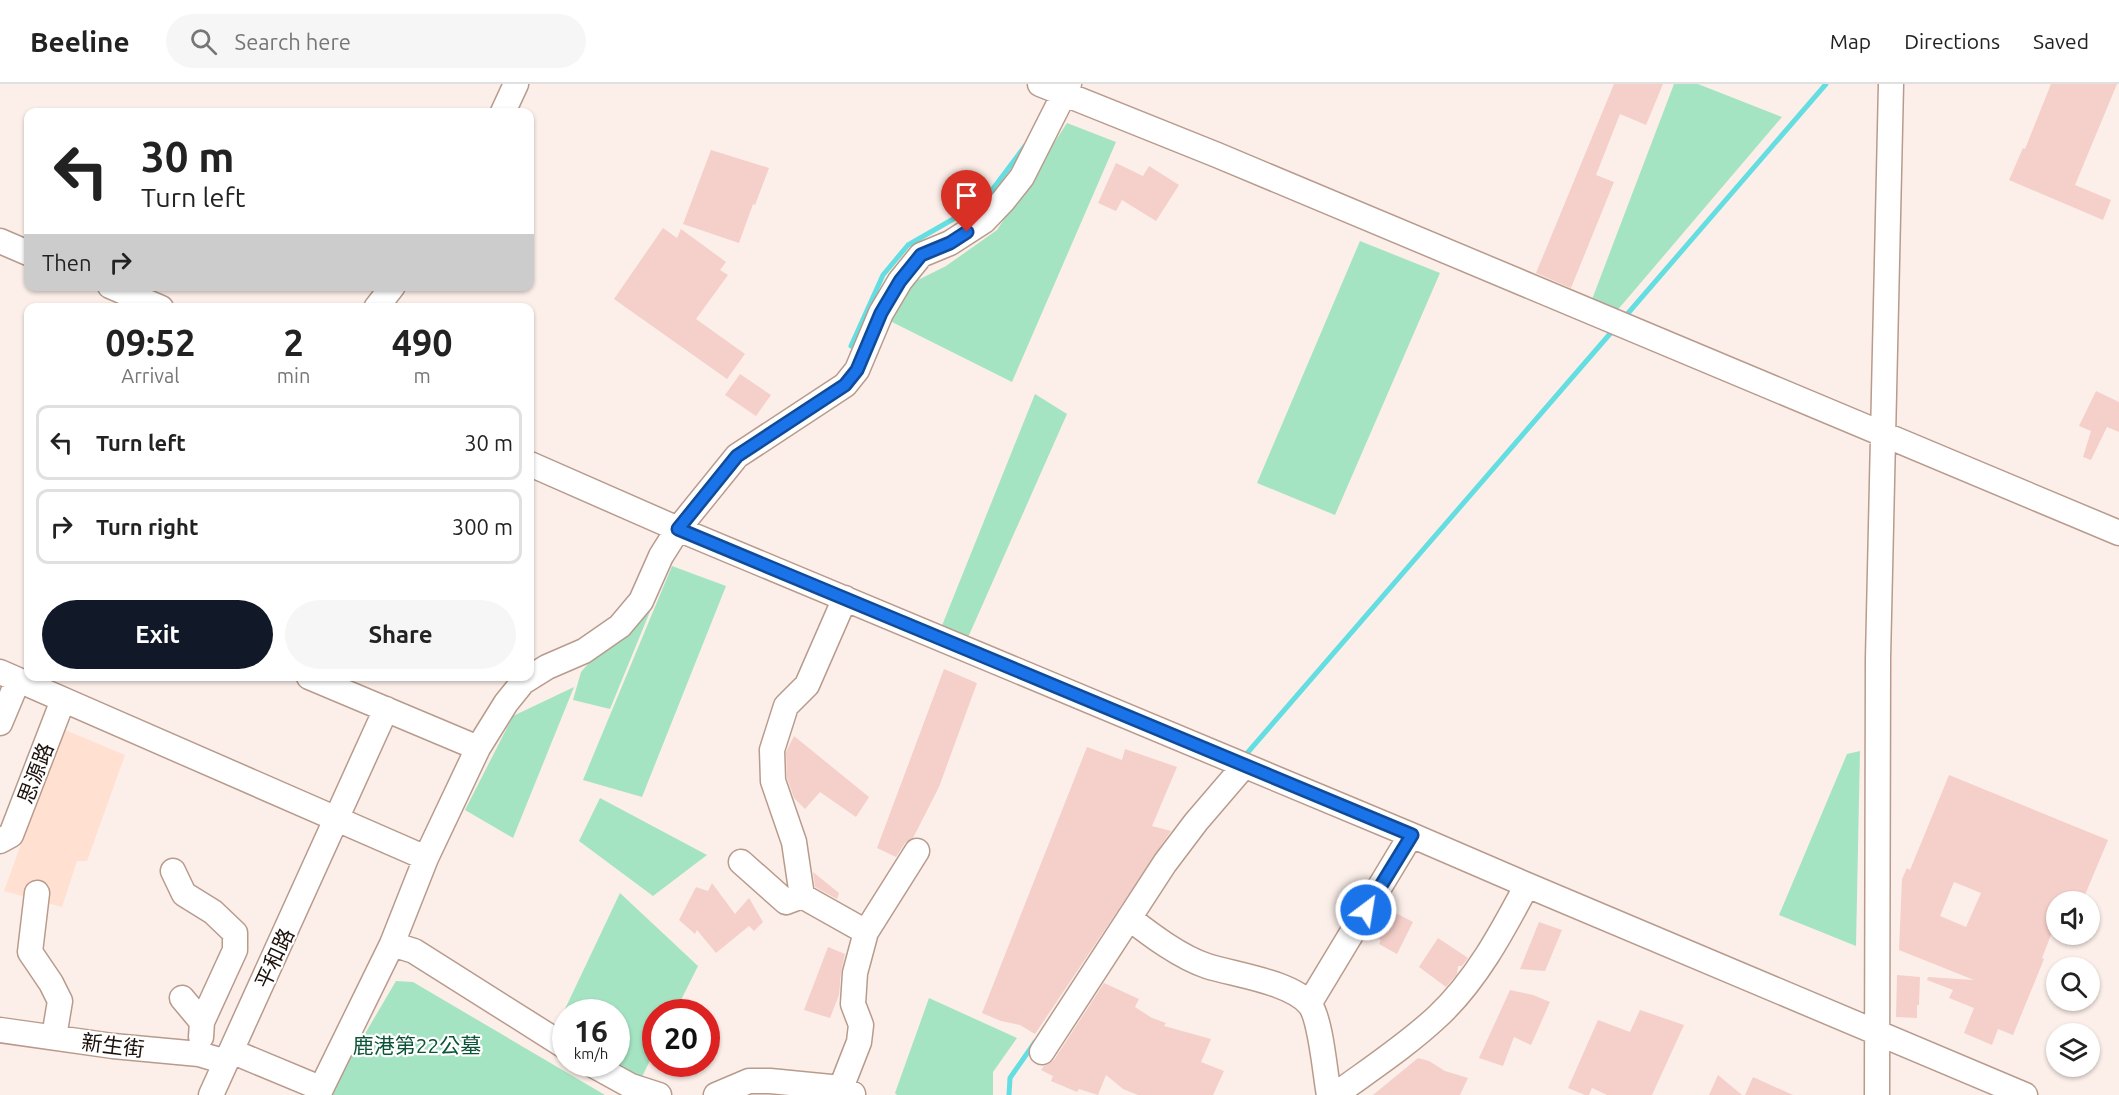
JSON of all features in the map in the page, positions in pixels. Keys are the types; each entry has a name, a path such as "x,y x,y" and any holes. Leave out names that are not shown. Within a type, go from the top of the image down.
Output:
{"street":[{"path":"505,108 516,84"},
{"path":"1878,1095 1876,1032 1878,671 1891,84"},
{"path":"534,675 584,651 620,626 641,601 661,556 678,529 737,456 845,385 857,370 881,313 900,281 921,255 950,243 984,221 1022,177 1056,87 2119,533"},
{"path":"0,241 24,251"},
{"path":"122,291 149,303"},
{"path":"380,303 389,291"},
{"path":"534,466 678,529 1412,835 2025,1095"},
{"path":"802,896 794,842 774,781 772,750 786,706 807,685 845,598"},
{"path":"0,723 9,676 426,858"},
{"path":"319,681 478,748"},
{"path":"319,1092 392,944 426,858 478,748 506,703 525,681"},
{"name":"思源路","path":"0,841 11,836 63,700"},
{"name":"平和路","path":"211,1095 386,709"},
{"path":"1042,1052 1165,863 1196,822 1244,766"},
{"path":"1310,1004 1412,835"},
{"path":"716,1095 749,1081 770,1081 848,1091 861,1025 853,1004 855,973 866,933 917,851"},
{"path":"741,862 786,902 802,896"},
{"path":"173,871 184,894 213,912 235,933 235,950 202,1022 199,1054"},
{"path":"1335,1095 1415,1036 1438,1016 1492,948 1527,885"},
{"path":"37,893 30,952 60,1001 54,1037"},
{"path":"802,896 866,933"},
{"path":"1129,918 1153,937 1206,966 1253,977 1275,985 1296,993 1310,1004 1316,1016 1329,1095"},
{"path":"392,944 414,951 552,1038"},
{"path":"182,998 202,1022"},
{"name":"新生街","path":"0,1030 113,1046 228,1056 319,1092"},
{"path":"615,1077 631,1086 659,1095"}],"shaded area":[{"path":"63,729 125,755 87,861 77,861 62,907 4,891"}],"green space":[{"path":"1674,84 1698,84 1782,117 1615,313 1591,302"},
{"path":"1067,123 1116,142 1012,382 886,319 916,281 946,266 997,230"},
{"path":"1360,241 1440,273 1335,515 1257,483"},
{"path":"1035,394 1067,414 966,642 939,633"},
{"path":"672,566 726,586 642,797 583,780"},
{"path":"665,575 610,709 573,700 581,672"},
{"path":"574,687 513,838 465,810 513,716"},
{"path":"1860,751 1856,946 1779,915 1847,754"},
{"path":"600,798 707,855 653,896 579,841"},
{"path":"620,893 698,966 682,999 642,999 642,1077 640,1081 630,1075 630,999 570,999"},
{"name":"鹿港第22公墓","path":"396,981 413,982 552,1064 552,1077 574,1077 605,1095 329,1095"},
{"path":"929,998 1017,1038 993,1072 993,1095 897,1095 895,1093"}],"building":[{"path":"1614,84 1663,84 1646,125 1620,114 1596,175 1614,182 1571,288 1536,273"},
{"path":"2051,84 2117,84 2075,185 2111,200 2103,220 2009,180 2023,148 2025,149"},
{"path":"711,150 769,168 739,243 683,224"},
{"path":"1116,163 1143,176 1149,166 1179,185 1156,221 1122,200 1116,211 1098,203"},
{"path":"663,228 677,238 681,229 726,262 720,270 728,275 696,319 745,354 727,379 614,299"},
{"path":"740,374 771,395 756,416 725,395"},
{"path":"2096,391 2119,402 2119,432 2107,427 2091,460 2083,457 2091,431 2079,426"},
{"path":"944,669 977,683 939,787 913,838 905,843 896,857 877,848"},
{"path":"794,736 869,797 856,817 820,792 805,809 794,798 787,778 786,752"},
{"path":"1087,747 1122,760 1125,749 1177,767 1152,826 1171,831 1035,1034 1020,1025 1001,1021 982,1013"},
{"path":"1949,775 2108,840 2087,891 2046,891 2047,945 2042,958 2044,959 2013,1035 1998,1029 1992,1045 1964,1033 1974,1008 1949,998 1953,990 1927,980 1928,977 1974,980 1899,950 1902,879 1907,868 1910,870","holes":["1954,882 1981,893 1966,927 1940,916"]},
{"path":"813,872 839,893 837,899 815,887"},
{"path":"712,883 735,914 749,898 763,922 754,931 749,926 716,953 697,930 695,934 679,920 696,887 708,891"},
{"path":"1394,912 1413,922 1397,954 1379,944 1381,940 1378,939"},
{"path":"1539,922 1562,930 1545,971 1520,969"},
{"path":"1438,938 1468,958 1462,966 1458,966 1457,974 1446,987 1419,967"},
{"path":"828,947 845,954 839,995 830,1018 804,1010"},
{"path":"1897,975 1920,977 1917,1018 1896,1017"},
{"path":"1104,983 1139,999 1135,1007 1152,1018 1166,1023 1164,1026 1211,1039 1201,1062 1224,1071 1213,1095 1138,1095 1123,1089 1106,1075 1098,1095 1079,1089 1077,1092 1051,1081 1053,1076 1041,1070 1054,1060"},
{"path":"1510,990 1533,995 1550,1002 1531,1045 1514,1037 1503,1066 1479,1058"},
{"path":"1640,1010 1684,1025 1652,1095 1607,1095 1592,1088 1589,1095 1585,1095 1568,1088 1598,1020 1630,1032"},
{"path":"1418,1058 1429,1061 1445,1071 1468,1078 1460,1095 1373,1095"},
{"path":"1718,1075 1742,1095 1709,1095"},
{"path":"1753,1077 1793,1095 1745,1095"}],"waterway":[{"path":"1623,319 1826,84"},
{"path":"851,346 883,275 908,245 983,202 1025,146"},
{"path":"1242,759 1615,328"},
{"path":"1009,1095 1010,1078 1035,1042"}],"route":[{"path":"967,232 950,243 921,255 900,281 881,313 857,370 845,385 737,456 678,529 1412,835 1366,910"}]}
